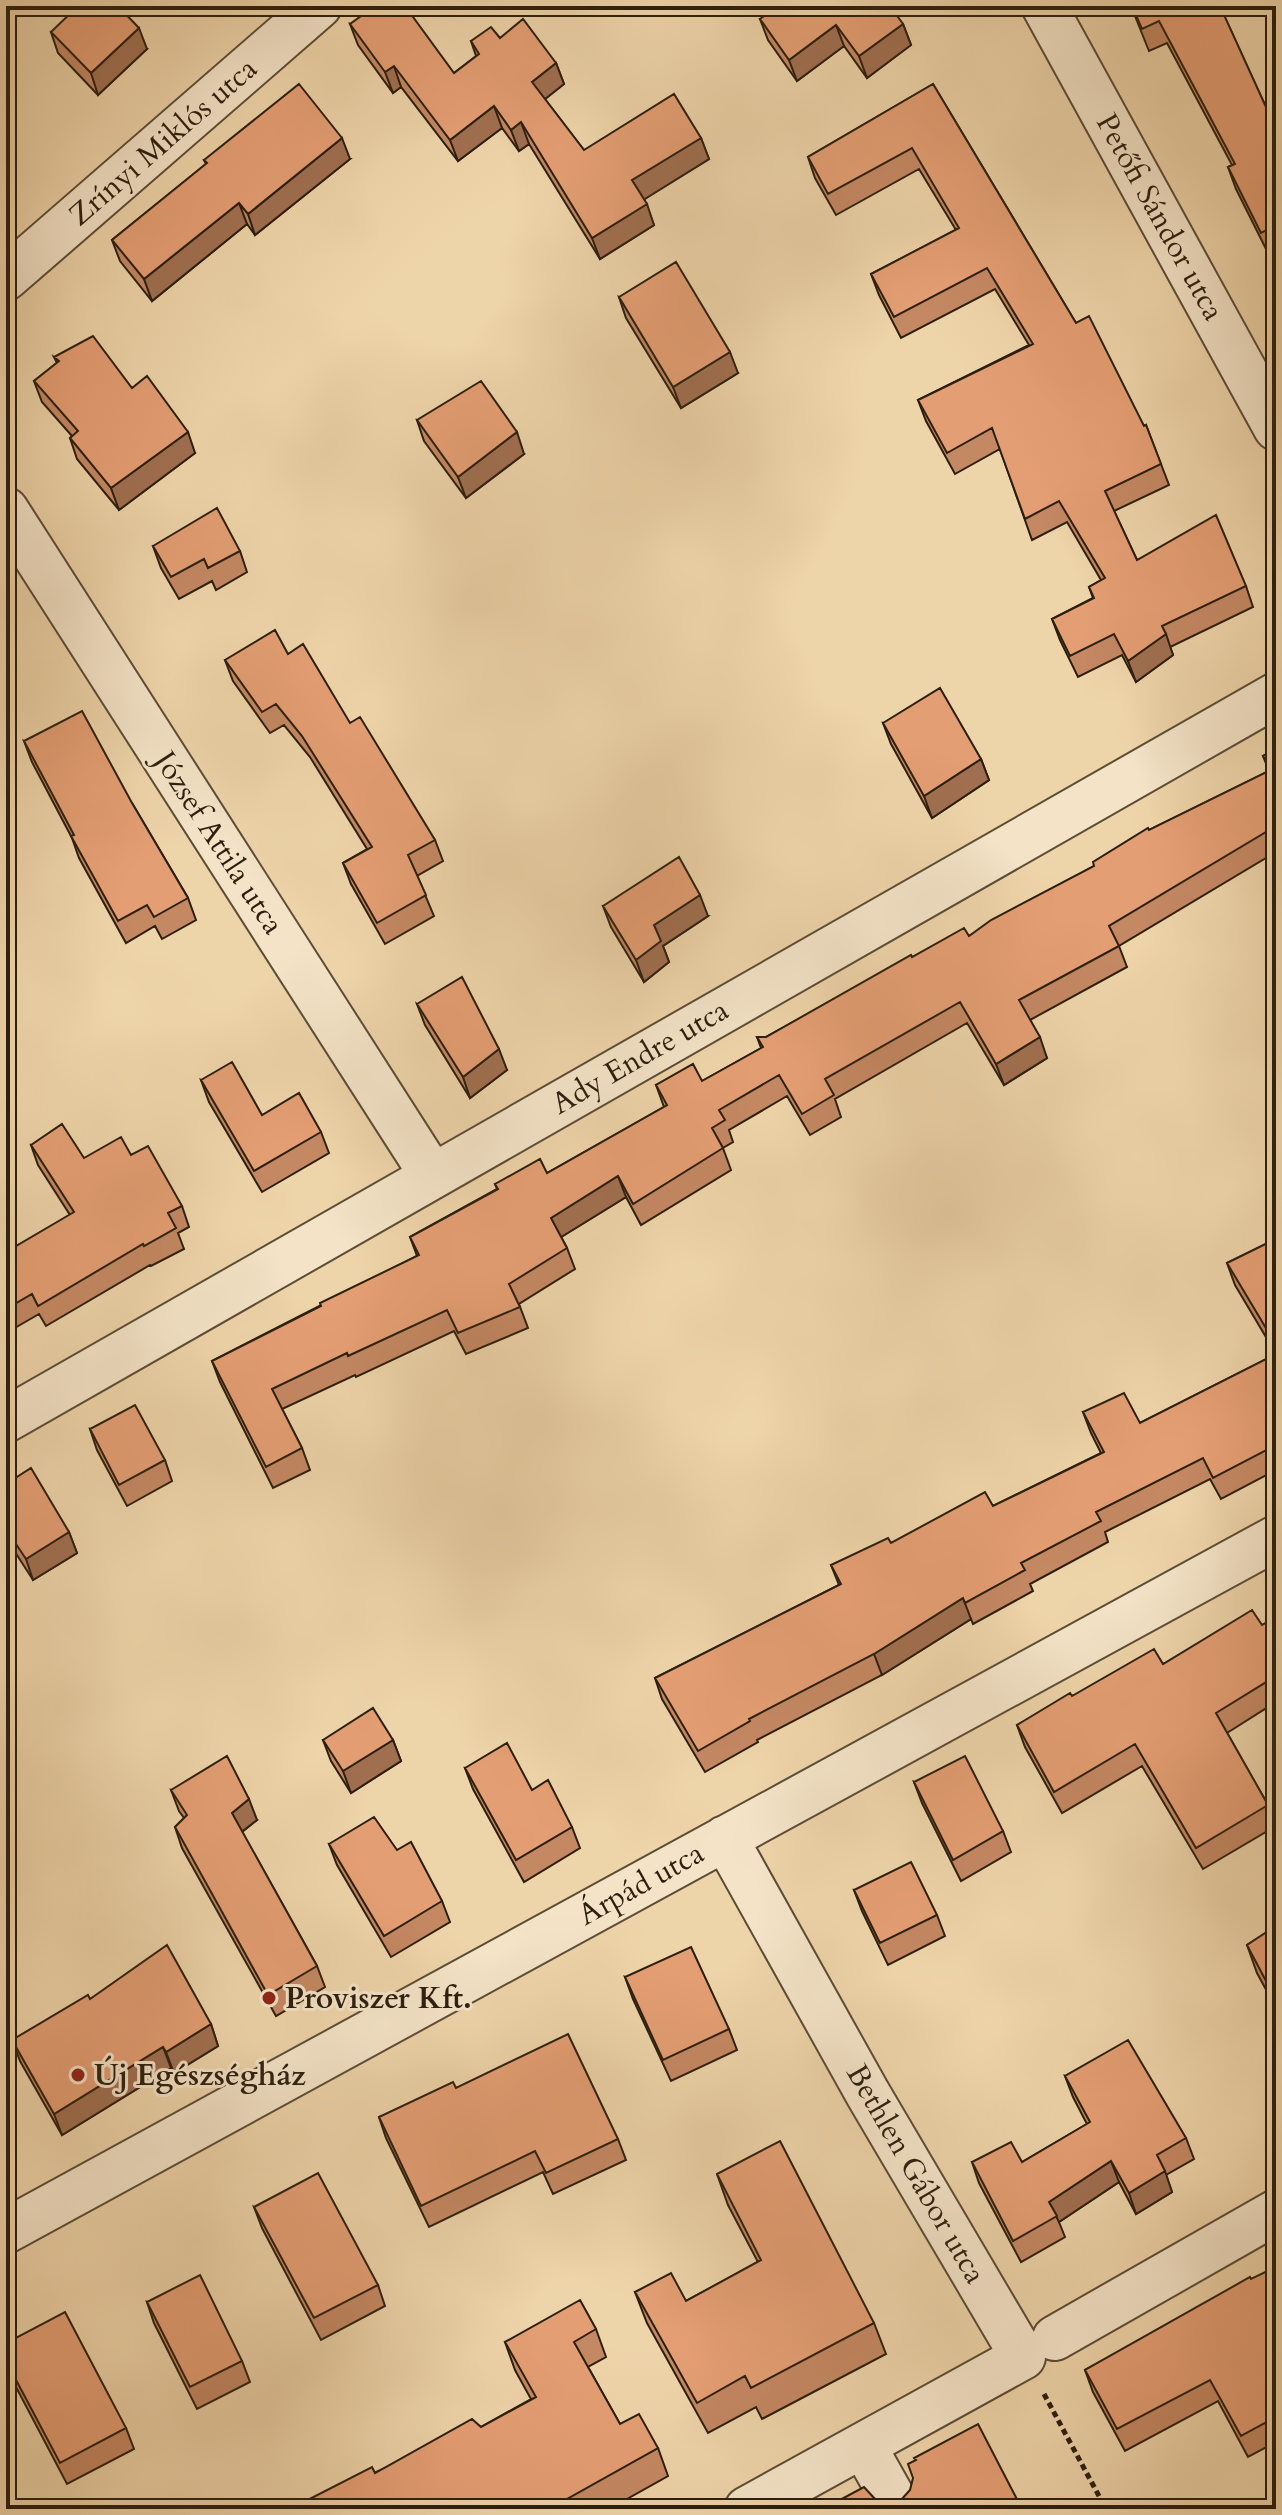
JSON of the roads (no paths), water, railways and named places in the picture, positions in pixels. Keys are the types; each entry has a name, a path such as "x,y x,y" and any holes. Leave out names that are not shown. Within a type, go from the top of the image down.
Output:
{"street":[{"name":"Zrínyi Miklós utca","path":"6,278 319,6"},
{"name":"Petőfi Sándor utca","path":"1044,6 1276,428"},
{"name":"József Attila utca","path":"6,510 432,1175"},
{"name":"Ady Endre utca","path":"6,1420 1276,695"},
{"name":"Árpád utca","path":"6,2231 1276,1538"},
{"name":"Bethlen Gábor utca","path":"725,1838 868,2094 1039,2348"},
{"path":"747,2509 1039,2348 1276,2212"},
{"path":"863,2445 899,2509"}],"place":[{"name":"Proviszer Kft.","path":"269,1998"},
{"name":"Új Egészségház","path":"78,2075"}]}
